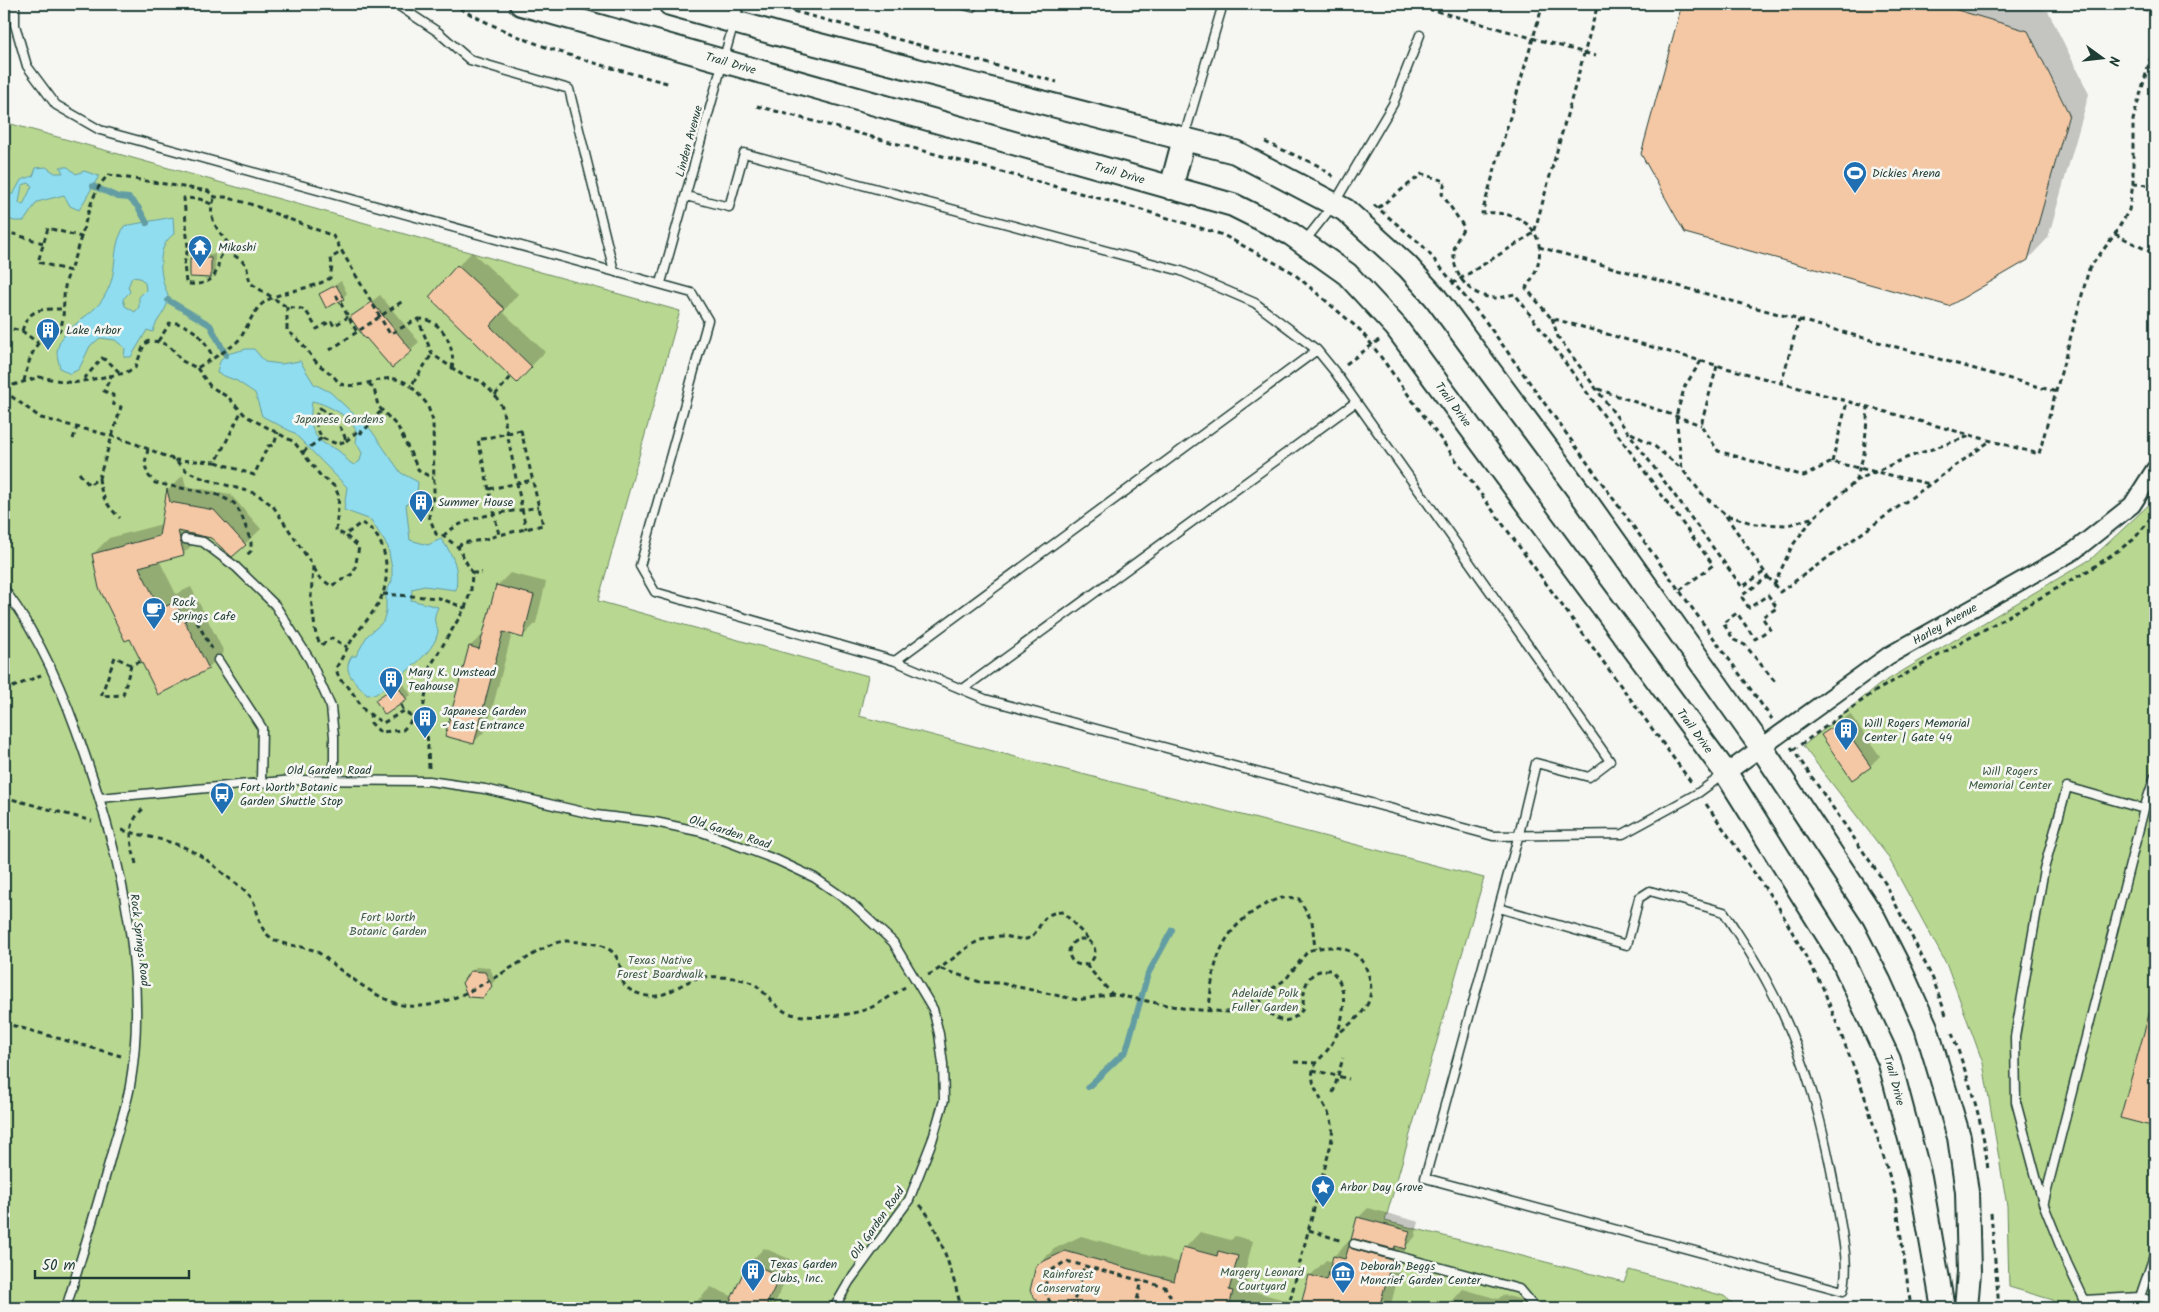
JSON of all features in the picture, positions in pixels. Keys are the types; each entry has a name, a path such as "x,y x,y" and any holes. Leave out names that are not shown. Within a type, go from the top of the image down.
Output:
{"street":[{"name":"Trail Drive","path":"521,4 1233,205 1291,234 1347,274 1396,327 1726,773 1840,955 1889,1060 1920,1177 1943,1308"},
{"path":"670,4 736,13 1235,152 1344,210 1407,266 1435,297 1586,501 1761,747 1874,918 1901,970 1926,1027 1959,1137 1966,1183 1968,1272 1966,1308"},
{"path":"1171,188 1184,139"},
{"name":"Harley Avenue","path":"1726,773 1888,656 2074,552 2132,505 2155,469"}],"lane":[{"path":"14,4 15,25 27,66 56,105 100,130 692,292 708,320 640,566 655,592 895,661 985,699 1450,826 1494,836 1519,834 1623,834 1698,793 1726,773"},
{"path":"396,4 438,32 470,60 569,89 614,271"},
{"path":"961,4 972,7 973,4"},
{"path":"1184,139 1221,11"},
{"name":"Linden Avenue","path":"660,283 736,13"},
{"path":"1303,243 1334,204 1393,104 1420,35"},
{"path":"686,196 729,207 744,153 1181,271 1256,303 1317,350 1335,372 1610,762 1589,777 1536,763 1519,834 1425,1178 1843,1291 1846,1277 1841,1229 1831,1166 1817,1103 1794,1040 1768,984 1724,912 1650,891 1640,898 1627,944 1499,908"},
{"path":"895,661 1317,350"},
{"path":"963,689 1356,402"},
{"path":"185,539 203,542 236,567 275,605 310,660 331,707 334,736 334,780"},
{"name":"Rock Springs Road","path":"4,590 34,632 52,669 69,708 100,798 121,878 131,943 136,995 134,1060 128,1097 66,1308"},
{"path":"218,660 246,700 262,728 261,783"},
{"path":"2044,1203 2144,809 2155,776"},
{"name":"Old Garden Road","path":"100,798 261,783 334,780 428,781 510,793 596,815 655,822 702,832 777,860 814,878 851,902 893,942 933,1009 939,1034 944,1100 932,1140 909,1200 849,1282 834,1308"},
{"path":"2086,1308 2044,1203 2016,1102 2015,1036 2044,869 2067,787 2144,809"},
{"path":"1354,1244 1519,1289 1535,1308"},
{"path":"2140,1297 2155,1253"},
{"path":"2084,1300 2140,1297 2155,1302"}],"path":[{"path":"452,4 488,25 545,48 671,84"},
{"path":"1410,4 1596,56"},
{"path":"1543,4 1482,214 1501,212 1514,215 1525,222 1534,233 1539,247 1539,262 1535,276 1526,288 1551,318 1558,337 1742,587 1764,572"},
{"path":"1460,277 1534,233 1598,4"},
{"path":"2125,4 2155,12"},
{"path":"1551,318 1717,366 2039,454 2089,270 2129,210 2133,184 2133,120 2155,42"},
{"path":"757,106 1139,209 1223,235 1292,272 1360,330 1698,793 1779,908 1823,988 1863,1091 1895,1194 1911,1308"},
{"path":"1378,208 1422,174 1445,181 1442,194 1464,227 1457,238 1454,251 1455,265 1460,277 1470,289 1483,296 1498,298 1515,294 1713,564 1680,590"},
{"path":"24,381 32,353 38,343 44,335 60,330 64,318 64,282 70,271 80,237 96,195 101,184 109,175 202,190 215,197 225,197 250,204 332,236 390,334 418,319 428,319 440,326 453,350 452,369"},
{"path":"2133,184 2155,185"},
{"path":"211,204 200,199 184,198 188,248 184,264 186,282 208,282 215,274 221,255 227,250 228,242 214,226 210,216 211,204 215,197"},
{"path":"70,271 38,262 43,243 48,228 80,237"},
{"path":"4,231 43,243"},
{"path":"2114,234 2155,254"},
{"path":"1539,247 2057,392"},
{"path":"227,250 246,264 250,283 287,306 302,309 308,314 317,329 331,321 334,326 348,317"},
{"path":"197,368 241,338 245,327 262,304 322,283 330,278 331,258 343,252"},
{"path":"336,295 357,332"},
{"path":"330,350 403,301"},
{"path":"287,306 287,332 297,338 318,365 343,385 369,384 389,378 402,379 427,404 433,421 434,492 429,516 436,534 443,536 458,547 472,573 471,590 465,608 430,667 422,716 425,721 429,744 428,781"},
{"path":"22,331 26,319 40,309 64,309"},
{"path":"418,319 432,354 452,369 482,381 495,395 502,407 526,529"},
{"path":"1782,384 1799,320"},
{"path":"158,341 171,322 182,324 206,342 213,358"},
{"path":"4,327 22,331 38,343"},
{"path":"1335,372 1384,336"},
{"path":"149,341 158,341 176,352 180,360 197,368 210,386 230,398 241,412 294,442 320,474 334,486 339,496 336,532 345,535 359,547 354,573 331,586 319,577 272,506 257,494 202,478 187,470 175,460 112,436 41,418 4,389 39,377 73,383 120,374 135,368 142,356 144,345 149,341"},
{"path":"411,386 432,354"},
{"path":"84,380 102,358 120,374"},
{"path":"1682,469 1676,416 1685,386 1701,361"},
{"path":"1701,426 1717,366"},
{"path":"111,376 104,391 113,394 113,404 121,407 99,478 100,493 109,508 120,518"},
{"path":"495,395 511,377"},
{"path":"369,384 374,388 378,406 382,412 398,427 419,471 433,478"},
{"path":"1597,389 1701,426 1718,451 1804,476 1832,462 1930,484"},
{"path":"1832,462 1847,402"},
{"path":"1855,482 1864,454 1868,407"},
{"path":"346,441 339,424 330,413 320,408 315,414 316,424 322,438 337,444 346,441 359,430 361,433 370,426 376,415 382,412"},
{"path":"216,462 241,412"},
{"path":"74,439 77,427"},
{"path":"458,547 462,543 543,525 522,430 478,440 500,534"},
{"path":"1628,431 1653,446 1682,469 1703,495 1726,515 1764,572 1780,592 1990,441"},
{"path":"175,460 216,462 254,475 268,446 274,445 278,432"},
{"path":"1774,585 1792,546 1814,517 1855,482 1906,458 1971,436"},
{"path":"303,452 322,438"},
{"path":"148,449 145,463 147,474 155,483 218,495 234,504 242,516 251,542 251,551 236,567"},
{"path":"79,473 89,486 99,478"},
{"path":"489,489 533,480"},
{"path":"443,536 460,524 539,507"},
{"path":"1793,750 1874,692 2091,569 2133,540 2155,514"},
{"path":"1726,515 1755,524 1788,525 1814,517"},
{"path":"345,535 361,523 371,527 381,542 384,556 383,594 336,668 339,679 347,685 365,711 383,723 404,711"},
{"path":"313,566 310,598 316,636 322,645 332,638 347,648"},
{"path":"472,573 482,572"},
{"path":"1768,577 1740,596 1749,608 1768,595 1777,608 1762,618 1770,629 1755,639 1737,613 1723,623 1734,640 1745,645 1777,684"},
{"path":"383,594 439,598 465,608"},
{"path":"184,620 192,615 218,660"},
{"path":"131,665 115,657 100,696 123,695 131,665 141,660"},
{"path":"4,692 52,669"},
{"path":"401,705 404,711 415,717 422,716"},
{"path":"370,714 371,723 380,732 403,730 415,717"},
{"path":"4,797 160,839 204,857 250,895 261,925 271,938 280,943 315,950 361,984 399,1004 431,1004 462,995 544,948 563,941 591,943 613,952 618,959 620,977 625,986 643,995 662,995 686,982 704,977 744,980 755,985 783,1010 800,1016 840,1015 868,1009 917,980 941,969 979,941 1000,936 1027,939 1032,937 1041,921 1057,912 1062,912 1094,945 1095,956 1086,965"},
{"path":"136,864 130,832 137,815 152,805"},
{"path":"1209,1012 1211,982 1215,965 1228,934 1245,916 1285,896 1299,899 1312,921 1315,949"},
{"path":"1090,941 1079,939 1070,946 1069,951 1074,963 1086,965 1112,994"},
{"path":"941,969 980,982 1000,983 1078,1000 1112,994 1209,1012 1228,1012 1259,998 1286,979 1308,951 1341,947 1356,954 1365,965 1372,985 1369,1001 1360,1015 1335,1037 1313,1070 1314,1086 1332,1124 1331,1144 1288,1308"},
{"path":"1259,998 1273,1018 1281,1021 1290,1020 1303,1009 1303,990 1311,976 1323,970 1330,970 1336,975 1343,990 1343,1002 1335,1037"},
{"path":"4,1023 134,1060"},
{"path":"1333,1093 1343,1058"},
{"path":"1294,1062 1316,1063"},
{"path":"1313,1070 1349,1080"},
{"path":"909,1200 922,1206 931,1222 951,1274 961,1308"},
{"path":"1309,1230 1354,1244"},
{"path":"1056,1308 1053,1308 1044,1290 1049,1272 1066,1261 1165,1287 1176,1308"},
{"path":"1072,1308 1084,1267"},
{"path":"1135,1307 1142,1281"}],"green space":[{"name":"Fort Worth Botanic Garden","path":"4,122 680,311 598,601 868,676 859,716 1484,878 1385,1221 1624,1282 1629,1270 1724,1296 1738,1308 4,1308"},
{"name":"Will Rogers Memorial Center","path":"2155,499 2155,1308 2054,1308 2053,1300 2009,1287 2007,1206 1983,1063 1947,965 1887,855 1803,746 1879,685 2091,559"}],"water":[{"path":"46,167 55,173 63,173 60,167 68,167 76,174 84,171 99,176 79,210 70,206 64,195 37,202 24,221 14,221 4,217 4,198 14,193 21,180 33,176 36,168","holes":["29,183 32,186 23,205 19,203 22,185"]},
{"path":"173,217 174,234 165,243 161,255 163,281 168,295 167,305 153,332 147,330 131,357 124,357 125,348 115,340 100,338 90,346 79,369 70,374 60,368 57,352 59,343 70,329 99,304 108,290 118,242 124,226","holes":["132,277 140,278 145,283 146,290 139,297 139,307 135,312 125,306 123,299 130,292 128,287"]},
{"path":"246,349 254,349 265,362 281,364 300,361 314,384 330,392 371,430 401,473 418,482 417,493 406,505 410,540 428,545 441,539 452,557 457,575 456,590 424,586 412,589 411,600 438,607 435,618 438,630 436,639 413,666 376,694 367,695 351,677 348,667 352,656 356,656 367,636 383,622 386,611 386,592 392,581 388,547 371,520 344,510 347,487 294,433 262,416 255,393 237,381 217,373 223,357","holes":["312,401 334,410 354,427 357,434 356,442 362,453 360,461 354,465 316,436 311,420"]}],"building":[{"name":"Dickies Arena","path":"1682,4 1937,4 2028,31 2069,114 2028,260 1949,306 1685,233 1641,154"},
{"name":"Mikoshi","path":"190,258 211,258 211,278 190,277"},
{"path":"457,265 505,309 490,326 532,367 517,383 429,297"},
{"path":"336,285 344,299 326,308 319,294"},
{"path":"372,302 412,351 392,368 365,339 350,317"},
{"path":"167,489 170,502 214,510 246,545 232,557 211,538 178,531 184,555 139,567 160,609 175,602 209,669 158,695 130,639 125,641 99,588 92,554 159,536"},
{"path":"496,585 534,595 523,638 503,632 474,744 445,736 469,646 479,649"},
{"name":"Mary K. Umstead Teahouse","path":"397,685 407,700 385,715 375,700"},
{"name":"Will Rogers Memorial Center | Gate 44","path":"1840,722 1871,767 1852,780 1821,735"},
{"path":"470,971 485,972 492,986 483,998 468,997 462,983"},
{"path":"2150,1011 2155,1012 2155,1127 2120,1118"},
{"path":"1357,1217 1410,1231 1405,1249 1395,1246 1394,1249 1355,1239 1351,1240"},
{"name":"Deborah Beggs Moncrief Garden Center","path":"1349,1246 1353,1249 1392,1260 1379,1308 1300,1308 1309,1275 1327,1280 1333,1256 1345,1259"},
{"name":"Rainforest Conservatory","path":"1183,1247 1217,1256 1218,1251 1238,1256 1229,1290 1233,1291 1229,1308 1042,1308 1030,1291 1036,1265 1065,1251 1174,1281"},
{"name":"Texas Garden Clubs, Inc.","path":"748,1262 780,1276 765,1308 727,1308"}],"waterway":[{"path":"93,186 118,197 129,198 138,207 147,223"},
{"path":"168,300 210,325 226,355"},
{"path":"1088,1087 1126,1051 1148,974 1172,930"}],"place":[{"name":"Dickies Arena","path":"1855,194"},
{"name":"Mikoshi","path":"200,268"},
{"name":"Lake Arbor","path":"48,351"},
{"name":"Summer House","path":"421,523"},
{"name":"Rock Springs Cafe","path":"154,630"},
{"name":"Mary K. Umstead Teahouse","path":"391,700"},
{"name":"Japanese Garden - East Entrance","path":"425,739"},
{"name":"Will Rogers Memorial Center | Gate 44","path":"1846,751"},
{"name":"Fort Worth Botanic Garden Shuttle Stop","path":"222,815"},
{"name":"Arbor Day Grove","path":"1323,1208"},
{"name":"Texas Garden Clubs, Inc.","path":"753,1292"},
{"name":"Deborah Beggs Moncrief Garden Center","path":"1343,1294"}],"park label":[{"name":"Japanese Gardens","path":"339,419"},
{"name":"Texas Native Forest Boardwalk","path":"660,967"},
{"name":"Adelaide Polk Fuller Garden","path":"1265,1000"},
{"name":"Margery Leonard Courtyard","path":"1262,1279"}]}
